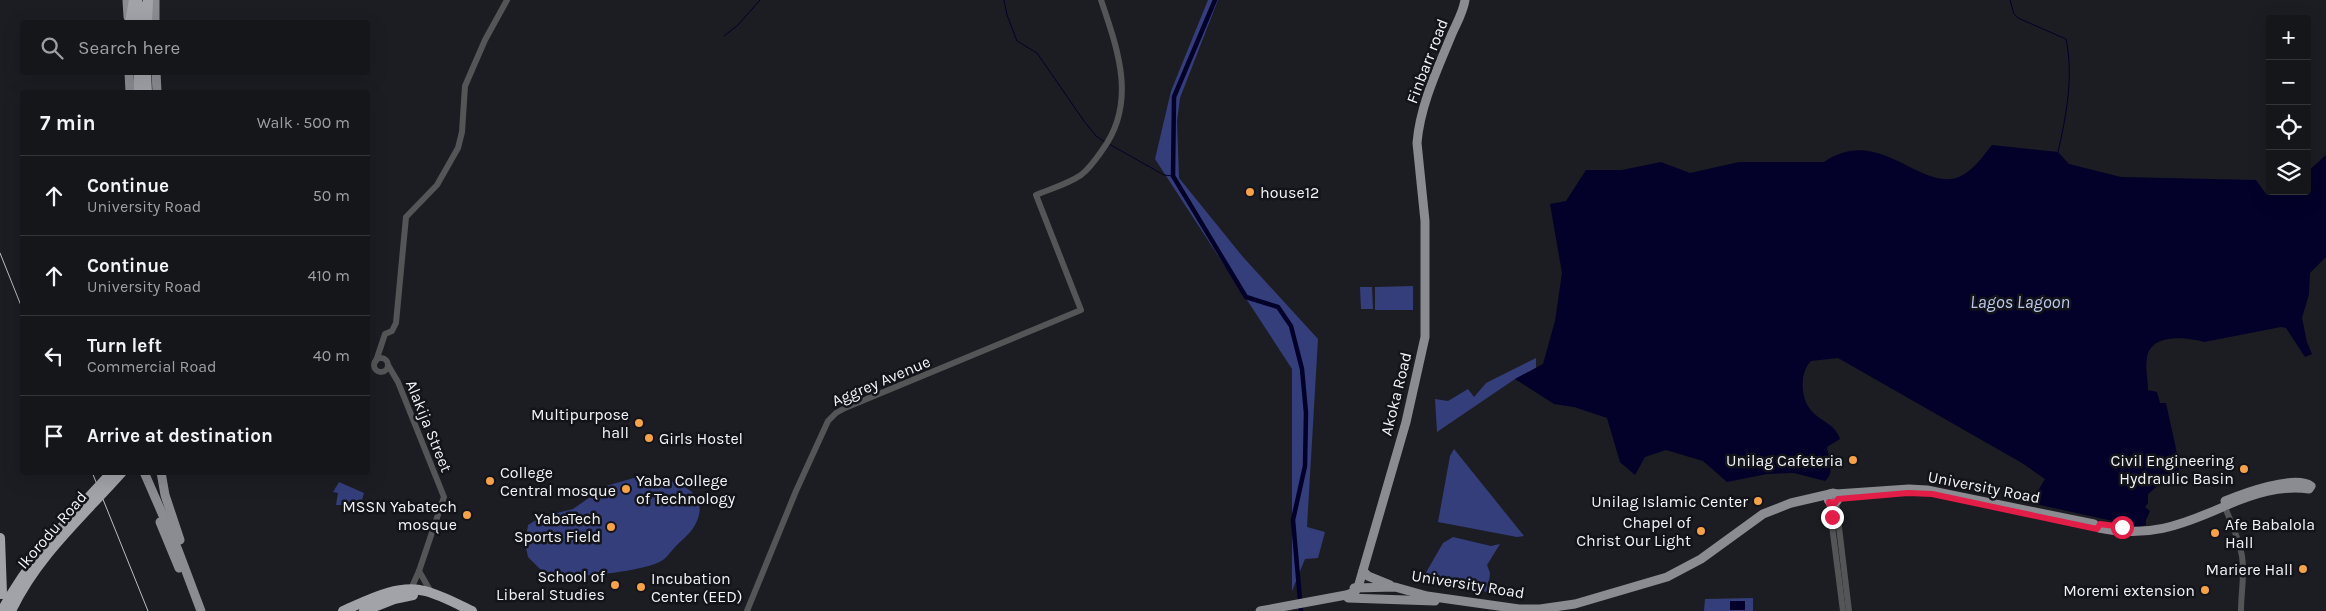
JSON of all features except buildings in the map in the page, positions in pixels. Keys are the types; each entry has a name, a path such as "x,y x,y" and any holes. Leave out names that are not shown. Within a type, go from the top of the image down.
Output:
{"highway":[{"path":"129,20 134,0"},
{"path":"138,0 138,20"},
{"path":"147,20 148,0"},
{"path":"139,75 139,90"},
{"path":"146,75 147,90"},
{"name":"Ikorodu Road","path":"2,611 12,592 39,552 109,475"},
{"name":"Ikorodu Road","path":"9,611 50,549 119,475"},
{"path":"0,538 1,594"},
{"path":"342,611 383,595 411,589 432,593 472,611"},
{"path":"364,611 401,597 423,594 464,611"}],"main road":[{"path":"128,0 129,20"},
{"path":"155,0 155,20"},
{"name":"Finbarr road","path":"1415,132 1427,84 1460,0"},
{"name":"Finbarr road","path":"1415,132 1431,85 1465,0"},
{"path":"129,75 130,90"},
{"path":"156,75 156,90"},
{"name":"Akoka Road","path":"1357,583 1363,571 1406,422 1423,337 1425,221 1415,132"},
{"path":"1260,611 1354,593 1392,458 1423,337"},
{"path":"145,475 154,498 157,514 176,552 201,611"},
{"path":"162,475 172,521 208,611"},
{"name":"University Road","path":"1301,602 1345,590 1357,583 1395,587 1427,596 1519,608 1553,608 1586,602 1667,577 1701,559 1763,514 1791,503 1833,498 1926,494 2097,526 2128,528 2154,527 2176,522 2268,491 2288,488 2309,489 2311,486 2304,484 2270,486 2224,505"},
{"name":"University Road","path":"1558,611 1599,603 1674,579 1704,562 1764,519 1784,509 1833,498"},
{"path":"176,552 196,611"},
{"path":"1363,571 1368,576 1395,587"},
{"path":"1357,583 1364,594 1375,597"},
{"path":"1402,600 1399,594 1400,591 1406,590"},
{"path":"1,594 9,611"},
{"name":"University Road","path":"1325,599 1375,597 1446,602 1505,611"}],"street":[{"path":"398,382 375,366 385,334 392,332 396,323 406,217 437,185 458,148 462,132 465,86 485,40 507,0"},
{"name":"Aggrey Avenue","path":"747,611 796,491 832,416 845,408 1081,310 1036,195 1080,176 1105,147 1116,128 1121,111 1122,81 1119,59 1101,0"},
{"name":"Alakija Street","path":"382,342 387,362 398,382 444,497 419,571"},
{"path":"376,360 382,358 387,362 381,371"},
{"path":"1833,498 1843,611"},
{"path":"1833,498 1849,611"},
{"path":"2224,505 2235,530 2242,555 2241,611"},
{"path":"411,589 419,571"},
{"path":"419,571 432,593"}],"shaded area":[{"path":"1208,0 1218,0 1180,98 1177,121 1179,178 1243,257 1318,339 1307,527 1325,532 1318,558 1305,559 1292,591 1292,369 1155,159 1171,91"},
{"path":"1413,286 1413,310 1375,310 1375,287"},
{"path":"1360,287 1372,287 1373,309 1361,309"},
{"path":"1536,358 1536,368 1515,379 1437,432 1435,399 1448,401 1468,389 1474,397 1486,383"},
{"path":"1454,449 1524,536 1517,537 1438,522 1450,456"},
{"name":"YabaTech Sports Field","path":"637,477 671,481 692,492 698,500 700,510 696,523 663,560 642,568 562,577 540,569 528,557 525,543 528,525 541,517 573,509 606,486"},
{"path":"339,482 364,493 359,510 345,505 336,505 338,493 333,492"},
{"path":"1453,537 1491,546 1500,544 1487,565 1490,573 1488,592 1432,582 1420,583 1443,543"},
{"path":"1753,598 1753,611 1704,611 1705,599"}],"water":[{"name":"Lagos Lagoon","path":"1992,145 2058,152 2069,164 2121,177 2256,180 2266,195 2311,195 2311,168 2326,155 2326,257 2310,273 2309,294 2302,318 2307,342 2312,354 2305,357 2286,328 2281,327 2204,342 2179,338 2155,344 2147,358 2148,390 2157,392 2160,403 2166,403 2180,467 2175,477 2167,478 2148,494 2148,503 2145,507 2150,511 2146,525 2140,527 2031,503 2045,479 2022,463 1838,358 1811,361 1803,378 1804,398 1810,409 1835,430 1840,439 1827,447 1831,470 1825,481 1794,473 1767,474 1727,482 1703,461 1666,450 1645,457 1635,475 1620,462 1607,418 1574,407 1554,404 1515,379 1543,364 1555,321 1562,273 1550,204 1566,201 1586,170 1622,170 1661,162 1690,173 1739,162 1824,162 1844,152 1863,150 1881,154 1929,176 1944,179 1959,177 1977,163"},
{"path":"1730,601 1745,601 1745,610 1730,610"}],"waterway":[{"path":"724,36 738,25 760,0"},
{"path":"1004,0 1007,15 1017,41 1037,53 1084,121 1096,136 1105,142"},
{"path":"1215,0 1174,97 1173,176 1246,297 1278,307 1291,326 1302,369 1306,413 1305,466 1293,520 1301,611"},
{"path":"2010,0 2014,14 2018,18 2066,39 2069,82 2064,125 2058,152"},
{"path":"1109,144 1164,175 1173,176"}],"railway":[{"path":"0,253 20,303"},
{"path":"93,475 148,611"}],"place":[{"name":"house12","path":"1250,192"},
{"name":"Multipurpose hall","path":"639,423"},
{"name":"Girls Hostel","path":"649,438"},
{"name":"Unilag Cafeteria","path":"1853,460"},
{"name":"Civil Engineering Hydraulic Basin","path":"2244,469"},
{"name":"College Central mosque","path":"490,481"},
{"name":"Yaba College of Technology","path":"626,489"},
{"name":"Unilag Islamic Center","path":"1758,501"},
{"name":"MSSN Yabatech mosque","path":"467,515"},
{"name":"YabaTech Sports Field","path":"611,527"},
{"name":"Chapel of Christ Our Light","path":"1701,531"},
{"name":"Afe Babalola Hall","path":"2215,533"},
{"name":"Mariere Hall","path":"2303,569"},
{"name":"School of Liberal Studies","path":"615,585"},
{"name":"Incubation Center (EED)","path":"641,587"},
{"name":"Moremi extension","path":"2205,590"}],"route":[{"path":"1832,517 1829,502 1835,503 1838,499 1921,493 2097,529 2100,527 2100,524 2122,527"}]}
